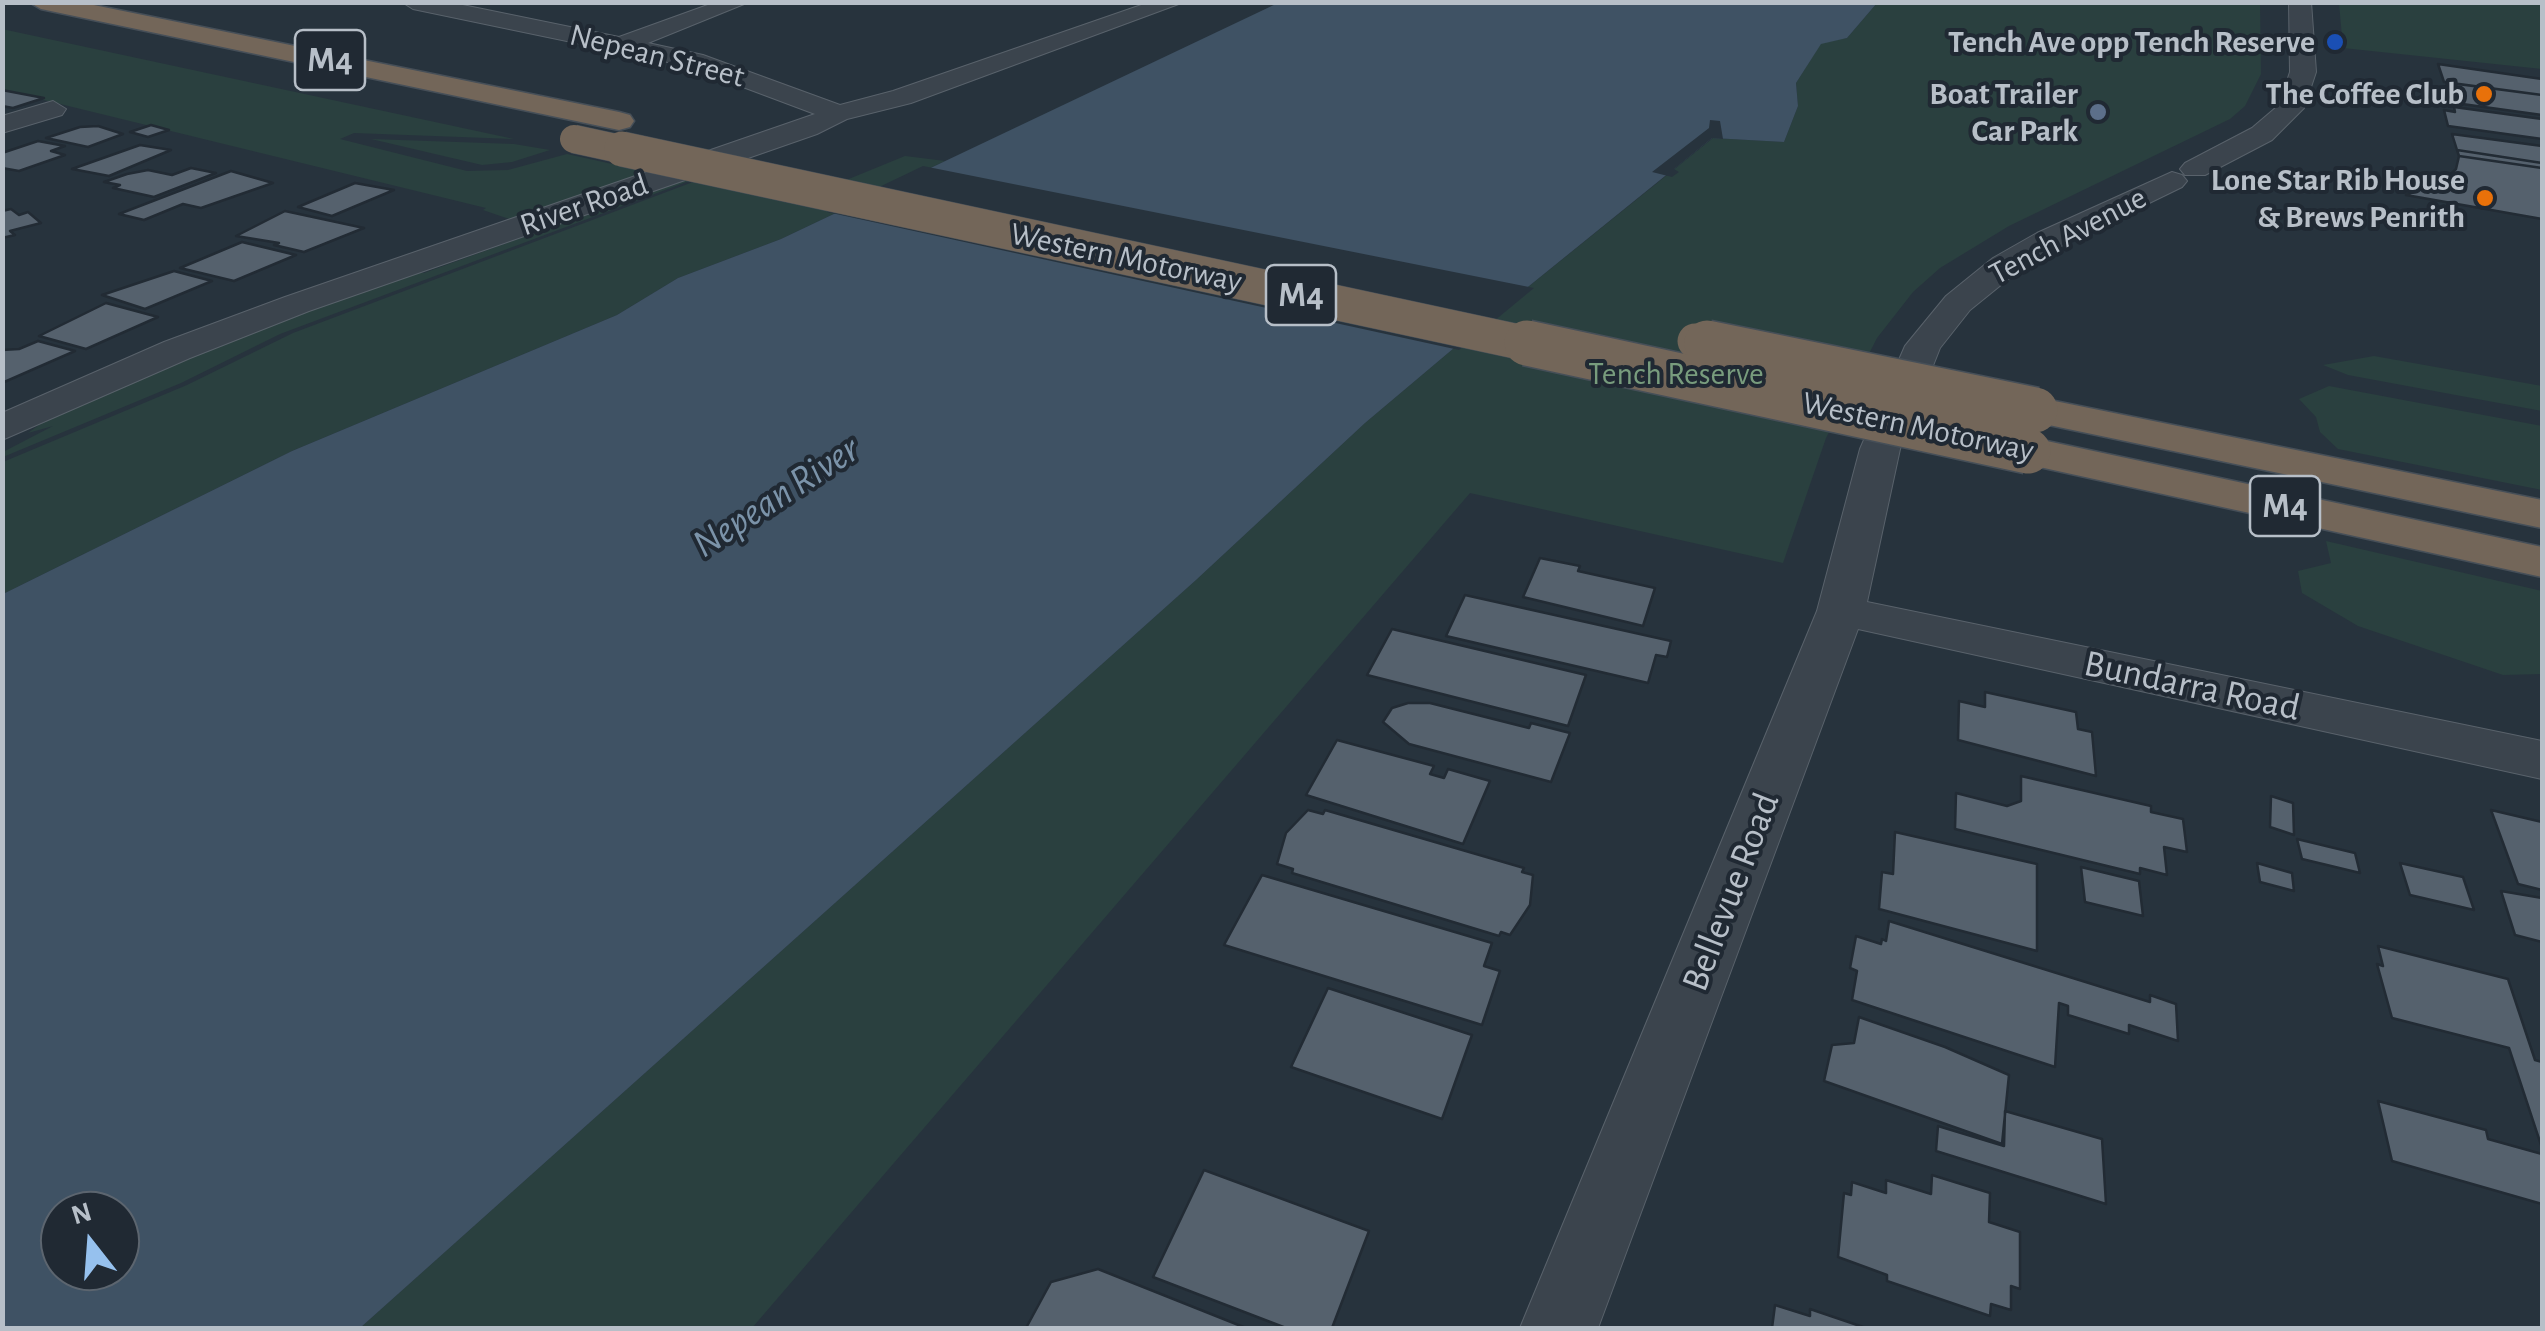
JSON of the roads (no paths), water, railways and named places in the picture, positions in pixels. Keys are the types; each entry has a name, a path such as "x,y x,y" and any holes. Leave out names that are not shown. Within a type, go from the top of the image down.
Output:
{"highway":[{"name":"Western Motorway","path":"31,12 619,120 1356,271"},
{"name":"Western Motorway","path":"31,12 574,139 2032,430 2542,514"},
{"name":"Western Motorway","path":"1667,335 2542,562"}],"street":[{"name":"Nepean Street","path":"413,2 626,44 710,65 838,113"},
{"path":"626,44 738,2"},
{"name":"River Road","path":"2,428 230,329 807,128 838,113 902,97 1173,2"},
{"name":"Tench Avenue","path":"1880,449 1923,346 1981,281 2048,240 2262,134 2291,108 2303,72 2300,2"},
{"path":"2,126 55,110"},
{"name":"Bellevue Road","path":"1559,1328 1841,611 1880,449"},
{"name":"Bundarra Road","path":"1841,611 2542,760"}],"water":[{"name":"Nepean River","path":"1278,3 1877,3 1847,38 1821,44 1796,83 1798,106 1784,142 1712,138 1492,316 1365,423 1196,580 360,1328 3,1328 3,594 292,451 617,315 678,278 781,239"}],"place":[{"name":"Tench Ave opp Tench Reserve","path":"2335,42"},
{"name":"The Coffee Club","path":"2484,94"},
{"name":"Boat Trailer Car Park","path":"2098,112"},
{"name":"Lone Star Rib House & Brews Penrith","path":"2485,198"}],"park label":[{"name":"Tench Reserve","path":"1676,374"}]}
